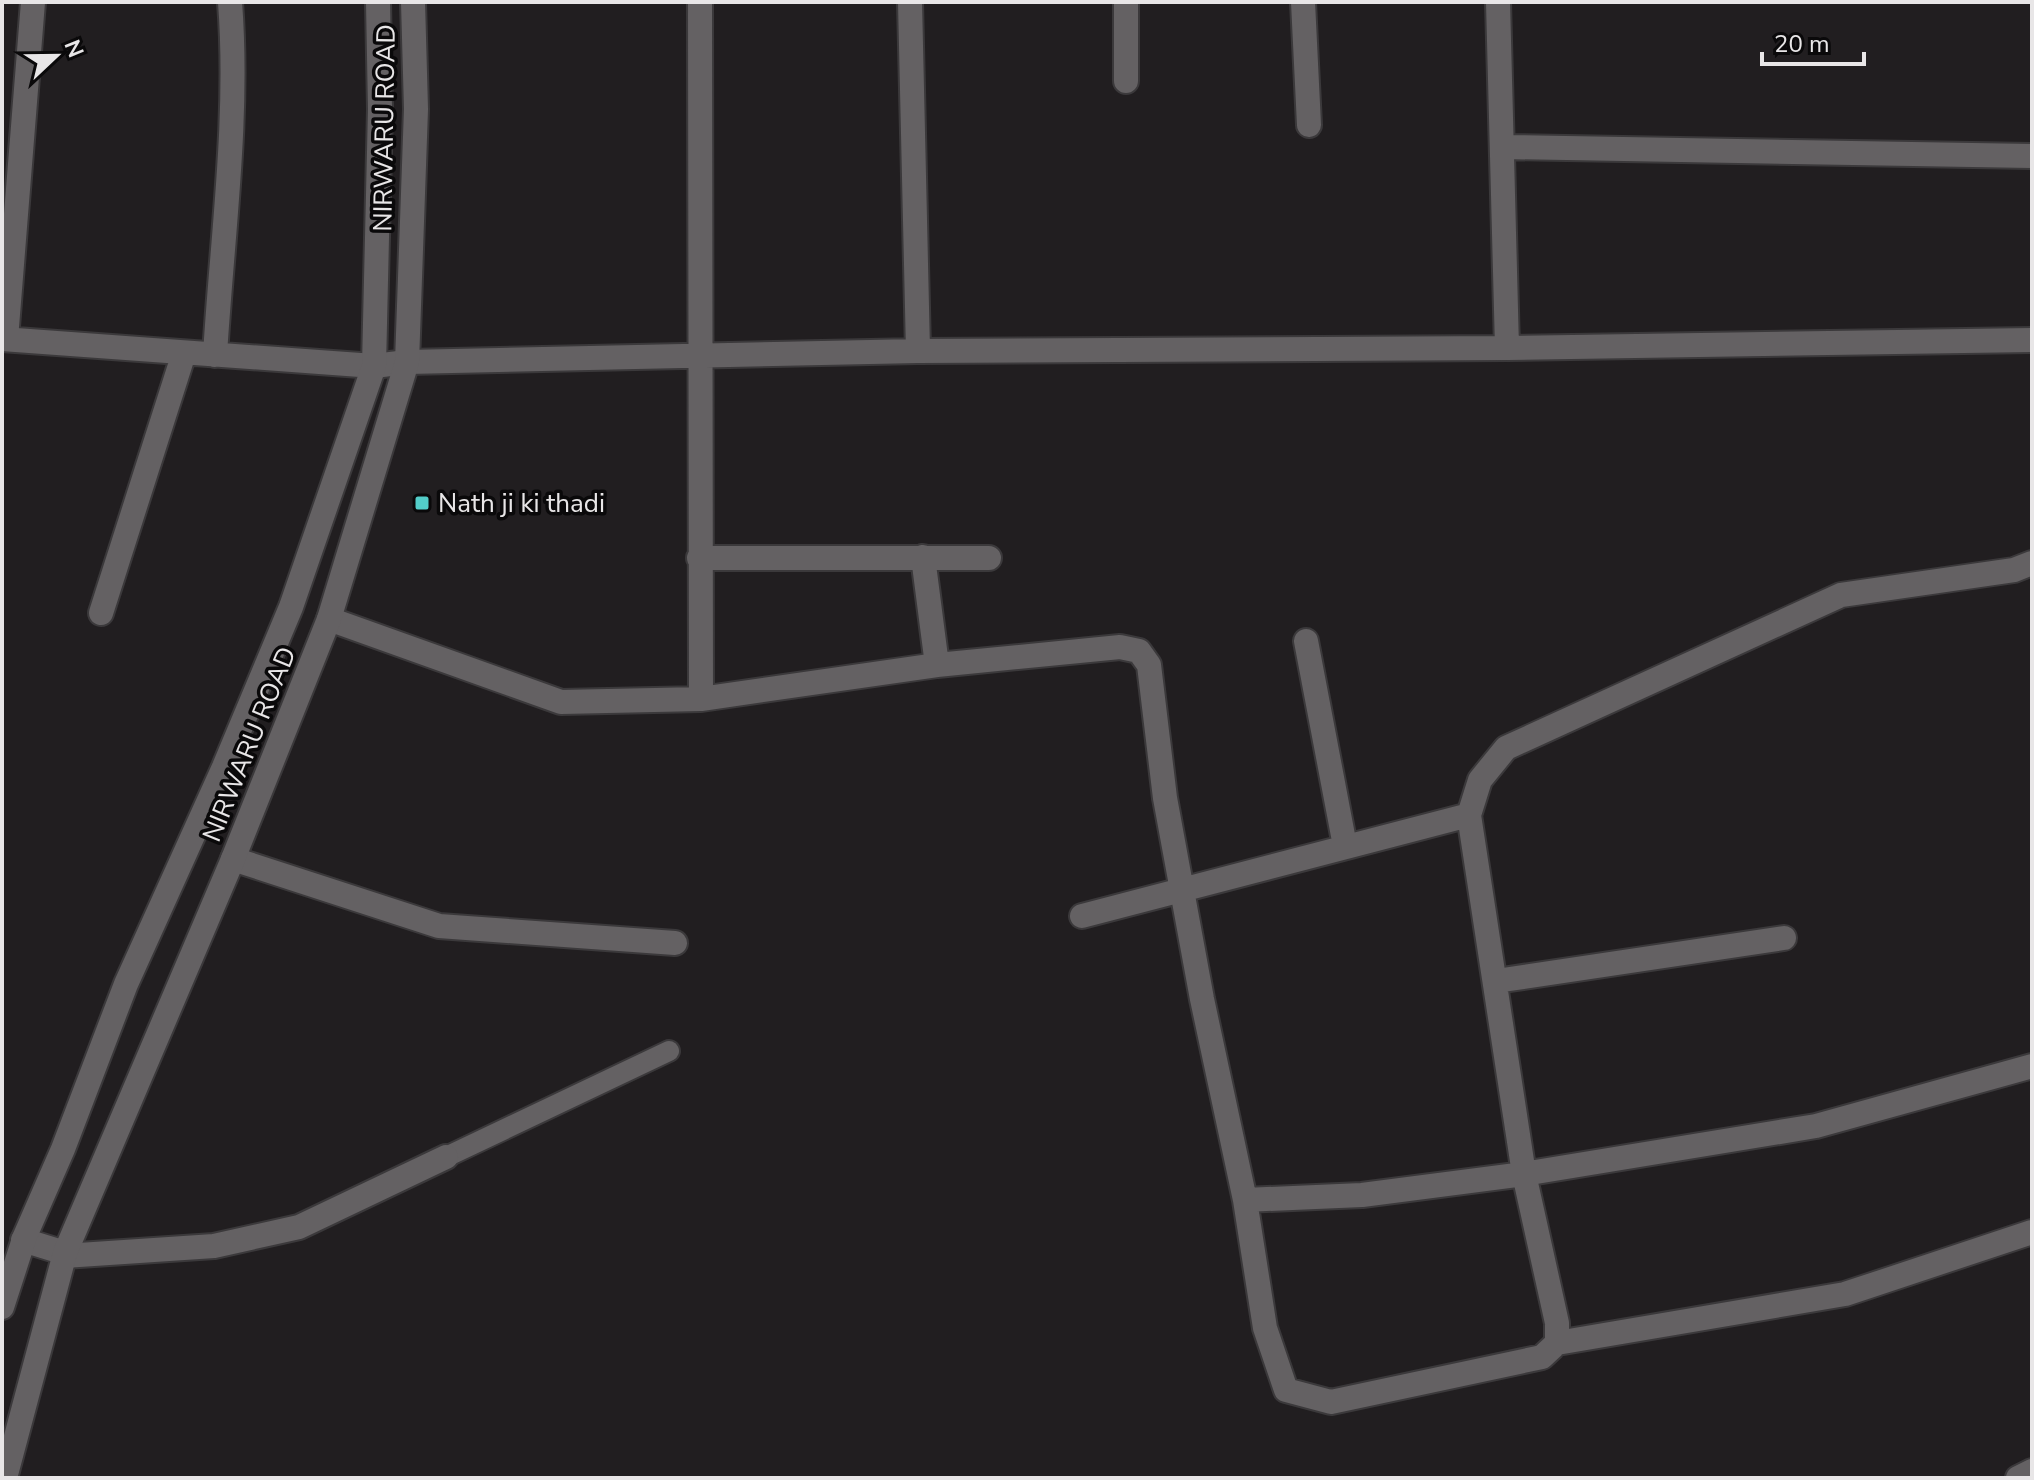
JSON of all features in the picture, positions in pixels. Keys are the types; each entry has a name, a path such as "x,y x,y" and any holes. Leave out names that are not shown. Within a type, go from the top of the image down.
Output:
{"street":[{"path":"33,2 32,50 4,339 374,366 407,362 702,354 1507,348 2032,340"},
{"path":"215,355 229,171 233,40 230,2"},
{"name":"NIRWARU ROAD","path":"2,1307 17,1237 63,1149 126,984 224,767 291,607 374,366 380,109 378,2"},
{"name":"NIRWARU ROAD","path":"5,1478 64,1255 233,859 329,619 407,362 416,109 413,2"},
{"path":"700,2 701,699"},
{"path":"910,2 918,351"},
{"path":"1126,2 1126,81"},
{"path":"1303,2 1309,125"},
{"path":"1498,2 1507,348"},
{"path":"1504,147 2032,156"},
{"path":"101,613 184,353"},
{"path":"923,557 937,665"},
{"path":"699,558 989,558"},
{"path":"1557,1343 1557,1323 1524,1174 1469,815 1480,780 1506,748 1841,595 2014,570 2032,563"},
{"path":"329,619 561,702 701,699 937,665 1120,647 1139,651 1149,665 1165,798 1245,1200 1265,1328 1286,1390 1331,1402 1542,1357 1557,1343 1845,1294 2032,1232"},
{"path":"1306,641 1345,846"},
{"path":"1082,916 1469,815"},
{"path":"233,859 439,926 675,943"},
{"path":"1496,981 1784,938"},
{"path":"1245,1200 1362,1195 1524,1174 1816,1126 2032,1066"},
{"path":"17,1237 64,1255 214,1246 299,1227 446,1157"},
{"path":"2018,1478 2032,1471"}],"lane":[{"path":"446,1157 669,1051"}],"place":[{"name":"Nath ji ki thadi","path":"422,503"}]}
